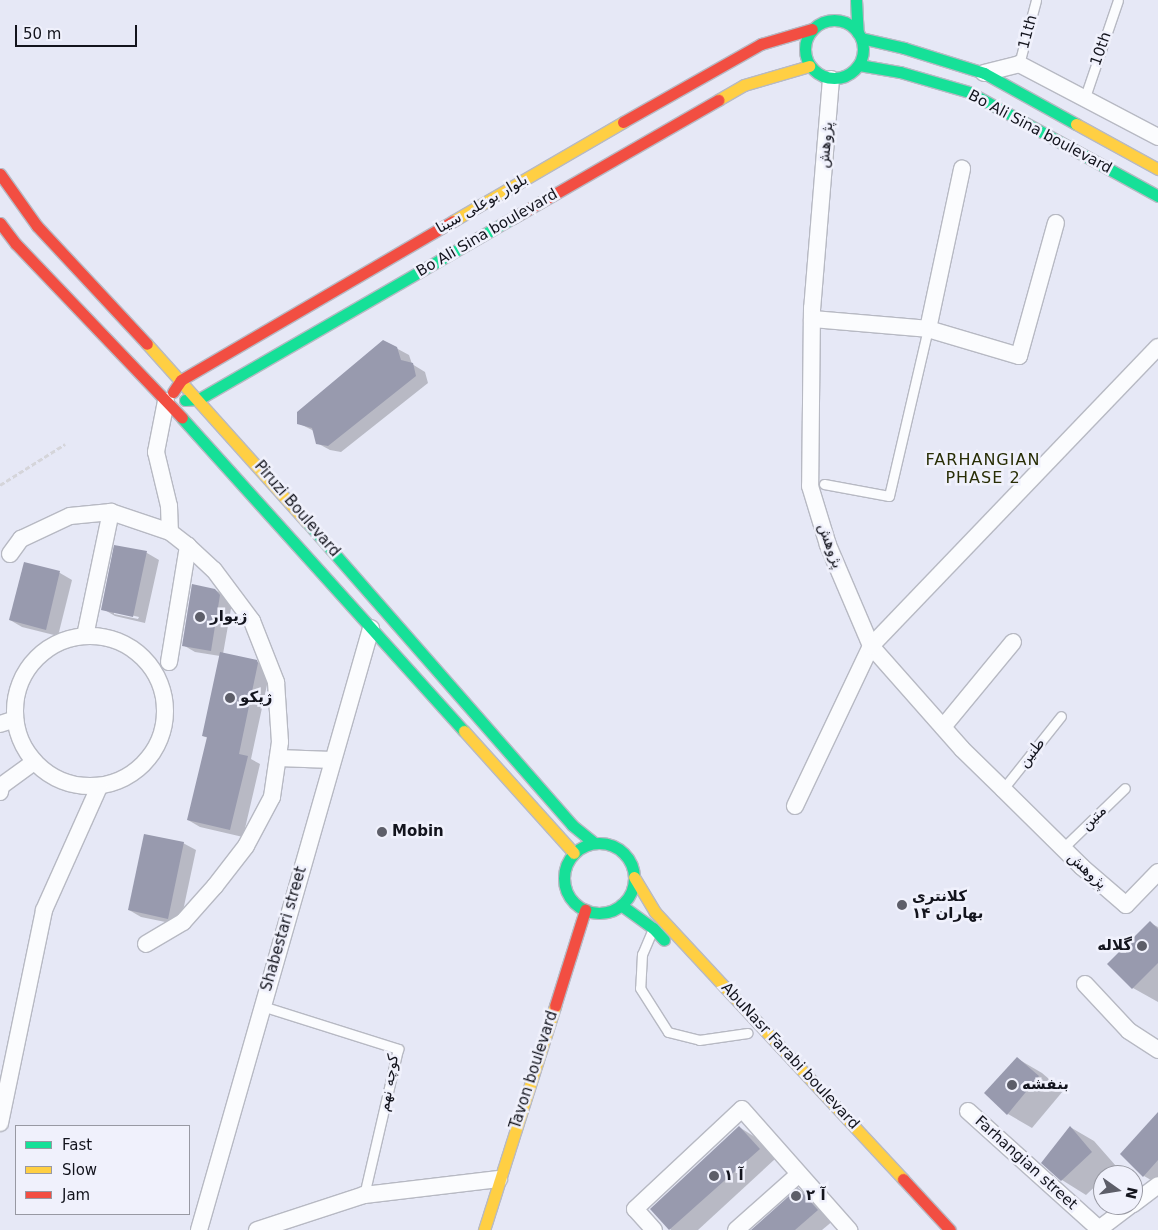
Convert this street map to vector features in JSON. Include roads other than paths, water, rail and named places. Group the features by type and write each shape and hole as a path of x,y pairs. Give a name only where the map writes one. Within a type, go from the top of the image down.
{"street":[{"path":"856,0 859,35 863,47 859,64 852,73 842,78 831,79 819,75 809,66 804,54 806,40 812,29 823,22 836,20 848,24 859,35"},
{"path":"823,22 824,7"},
{"name":"بلوار بوعلی سینا","path":"166,401 181,380 726,62 761,44 812,29"},
{"name":"Bo Ali Sina boulevard","path":"859,35 984,73 1158,169"},
{"name":"Bo Ali Sina boulevard","path":"859,64 900,72 969,92 1158,196"},
{"path":"984,73 1020,64 1158,137"},
{"name":"Bo Ali Sina boulevard","path":"166,401 199,399 744,85 809,66"},
{"name":"پژوهش","path":"831,79 812,319 810,486 828,545 871,646 943,727 1062,848 1126,905 1158,872"},
{"path":"928,329 962,169"},
{"name":"Piruzi Boulevard","path":"0,174 37,226 199,399 572,825 594,843"},
{"name":"Piruzi Boulevard","path":"0,223 16,244 166,401 574,853"},
{"path":"812,319 928,329 1019,356 1056,223"},
{"path":"0,235 16,244"},
{"path":"795,806 871,646 1158,347"},
{"path":"166,401 156,452 169,506 170,532"},
{"path":"84,636 111,512"},
{"path":"10,554 21,539 70,516 111,512 170,532 214,570 252,621 276,682 280,742 272,797 246,846 215,886 183,922 146,944"},
{"path":"169,662 188,546"},
{"name":"Shabestari street","path":"198,1230 371,628"},
{"path":"84,636 110,638 134,649 152,667 163,691 166,717 160,742 145,764 124,779 99,787 75,786 53,777 34,762 8,722 26,673 41,654 61,642 84,636"},
{"path":"943,727 1013,642"},
{"path":"278,758 332,760"},
{"path":"0,792 1,786 34,762"},
{"path":"0,1122 2,1101 44,910 99,787"},
{"path":"594,843 616,848 626,855 632,865 634,877 628,897 621,905 610,912 597,913 584,910 574,902 566,891 566,871 574,853 594,843"},
{"name":"AbuNasr Farabi boulevard","path":"634,877 655,912 950,1230"},
{"path":"621,905 653,928 672,949"},
{"name":"Tavon boulevard","path":"484,1230 584,910"},
{"path":"1085,984 1129,1031 1158,1050"},
{"path":"747,1033 758,1022"},
{"path":"654,1230 635,1208 742,1109 847,1229"},
{"name":"Farhangian street","path":"968,1111 1099,1228 1117,1215"},
{"path":"736,1230 799,1174"},
{"path":"257,1230 364,1195 499,1179"},
{"name":"Farhangian street","path":"1143,1196 1158,1185"}],"lane":[{"name":"11th","path":"1020,64 1036,0"},
{"name":"10th","path":"1085,97 1118,0"},
{"path":"824,484 889,496 928,329"},
{"name":"طنین","path":"1003,789 1061,716"},
{"name":"متین","path":"1062,848 1125,788"},
{"path":"653,928 642,954 640,988 668,1032 699,1040 747,1033"},
{"name":"کوچه نهم","path":"262,1006 398,1049 364,1195"}],"place":[{"name":"ژیوار","path":"200,617"},
{"name":"ژیکو","path":"230,698"},
{"name":"Mobin","path":"382,832"},
{"name":"کلانتری ۱۴ بهاران","path":"902,905"},
{"name":"گلاله","path":"1142,946"},
{"name":"بنفشه","path":"1012,1085"},
{"name":"آ ۱","path":"714,1176"},
{"name":"آ ۲","path":"796,1196"}],"district":[{"name":"FARHANGIAN PHASE 2","path":"983,469"}]}
